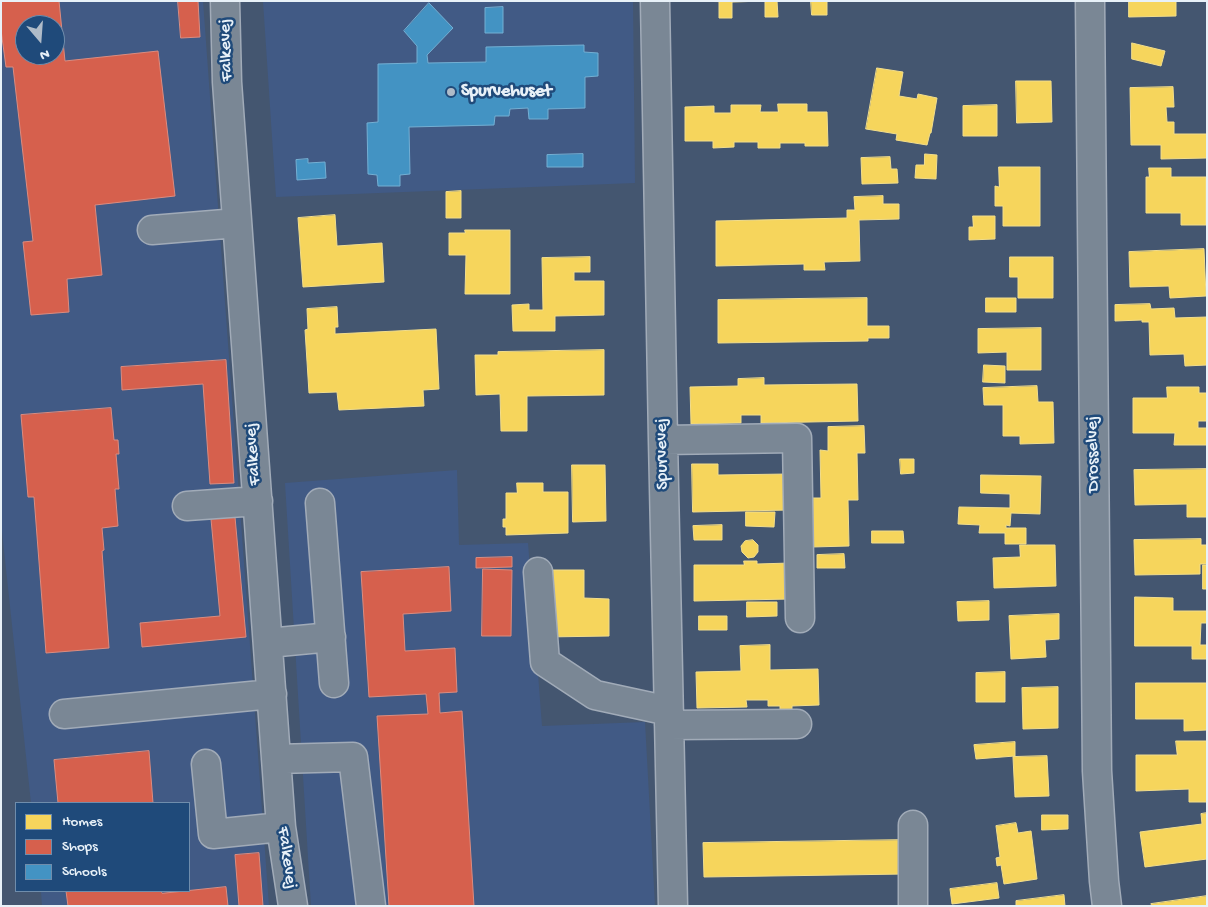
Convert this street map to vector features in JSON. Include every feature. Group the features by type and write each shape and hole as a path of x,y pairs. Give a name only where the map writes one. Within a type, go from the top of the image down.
{"street":[{"name":"Falkevej","path":"225,1 227,82 281,827 293,906"},
{"name":"Spurvevej","path":"655,1 673,906"},
{"name":"Drosselvej","path":"1090,1 1097,771 1107,906"},
{"path":"152,230 237,223"},
{"path":"663,440 797,438 800,618"},
{"path":"187,506 258,502"},
{"path":"320,503 334,684"},
{"path":"538,572 545,662 595,695 669,718 797,724"},
{"path":"268,643 331,638"},
{"path":"64,714 272,694"},
{"path":"276,759 353,757 371,906"},
{"path":"206,764 213,834 281,827"},
{"path":"913,825 913,906"}],"shaded area":[{"path":"1,1 203,1 269,906 42,906 41,892 190,892 190,802 31,802 1,522"},
{"name":"Spurvehuset","path":"263,1 633,1 635,183 276,197"},
{"path":"457,470 459,545 528,543 542,726 645,722 655,906 311,906 285,483"}],"building: Homes":[{"path":"683,1 765,1 732,2 732,18 719,18 719,2"},
{"path":"765,1 777,1 778,17 765,17"},
{"path":"811,1 827,1 827,15 812,15"},
{"path":"1129,1 1176,1 1176,16 1129,17"},
{"path":"1132,43 1165,51 1161,66 1132,59"},
{"path":"877,68 903,72 899,96 917,99 918,94 937,98 927,145 896,140 897,134 866,129"},
{"path":"1016,81 1051,81 1052,122 1017,123"},
{"path":"1173,87 1174,107 1166,107 1167,122 1174,122 1174,134 1207,134 1207,158 1161,159 1161,145 1131,145 1130,88"},
{"path":"778,104 807,104 807,112 827,112 828,146 805,146 805,143 780,143 780,148 758,148 758,142 734,142 734,147 713,148 713,141 685,141 685,107 714,106 714,113 731,113 731,105 761,105 760,112 778,112"},
{"path":"997,105 997,136 963,136 963,106"},
{"path":"925,154 937,155 936,179 915,178 916,165 924,165"},
{"path":"890,157 891,169 897,169 898,183 862,184 861,158"},
{"path":"999,167 1040,167 1040,226 1003,226 1003,206 995,206 995,186 999,187"},
{"path":"1149,168 1171,168 1171,177 1206,177 1206,225 1181,225 1181,213 1146,213 1146,177 1149,177"},
{"path":"461,191 461,218 446,218 446,192"},
{"path":"883,196 883,204 899,204 899,219 859,220 860,261 824,262 825,270 804,270 804,264 716,266 716,221 847,218 847,210 855,210 854,197"},
{"path":"335,215 337,246 382,243 384,282 303,287 298,218"},
{"path":"973,216 995,216 995,239 969,240 969,227 973,227"},
{"path":"465,230 510,230 510,294 465,294 466,255 449,255 449,233 465,233"},
{"path":"1204,249 1206,296 1170,298 1169,286 1130,287 1129,252"},
{"path":"590,257 590,272 574,272 574,281 604,281 604,315 555,316 555,331 513,331 512,305 529,304 529,310 543,310 542,258"},
{"path":"1010,257 1053,257 1053,298 1018,298 1018,277 1010,277"},
{"path":"867,298 867,326 889,326 889,338 868,338 868,341 718,343 718,300"},
{"path":"986,298 1016,298 1016,312 986,312"},
{"path":"1150,304 1151,309 1174,308 1175,318 1207,317 1207,365 1185,366 1184,354 1150,355 1149,322 1142,322 1142,320 1115,321 1115,305"},
{"path":"337,307 338,327 335,327 335,334 436,329 439,389 423,390 424,406 339,410 337,392 309,393 305,330 308,329 307,309"},
{"path":"1041,328 1041,370 1007,370 1007,352 978,353 978,329"},
{"path":"604,350 604,395 527,396 527,431 501,431 500,394 476,395 475,355 498,355 498,352"},
{"path":"984,365 1005,366 1005,383 983,382"},
{"path":"764,378 764,385 857,384 858,421 761,423 761,415 741,415 741,423 691,424 690,387 738,386 738,379"},
{"path":"1037,386 1038,402 1053,402 1054,443 1020,444 1020,436 1003,436 1003,405 984,405 983,388"},
{"path":"1167,387 1199,387 1199,393 1207,393 1207,421 1198,421 1198,428 1207,428 1207,445 1174,445 1175,433 1133,433 1133,398 1167,398"},
{"path":"864,426 865,453 857,453 858,500 848,500 849,546 812,547 811,498 821,498 820,450 828,451 828,427"},
{"path":"900,459 914,459 914,473 901,474"},
{"path":"692,464 718,464 718,475 788,474 789,510 693,512"},
{"path":"572,465 605,465 606,521 573,522"},
{"path":"1207,469 1207,517 1187,517 1187,504 1135,505 1134,470"},
{"path":"981,475 1041,476 1040,514 1011,513 1010,526 1006,525 1006,528 1026,528 1026,544 1005,544 1005,533 979,533 980,525 958,524 959,507 1010,508 1010,494 981,493"},
{"path":"517,483 543,483 543,492 568,492 568,533 506,535 503,519 506,519 506,493 517,493"},
{"path":"746,512 775,512 774,527 746,526"},
{"path":"722,525 722,540 694,540 693,526"},
{"path":"872,531 903,531 904,543 872,543"},
{"path":"1201,539 1201,545 1207,545 1207,564 1200,564 1200,574 1135,575 1134,540"},
{"path":"753,540 758,545 758,552 754,557 748,558 742,552 741,546 745,541"},
{"path":"1020,545 1055,545 1056,586 994,588 993,558 1020,557"},
{"path":"844,554 845,568 817,568 817,555"},
{"path":"744,561 757,561 757,564 790,563 790,599 694,601 694,565 744,565"},
{"path":"1203,565 1207,565 1207,589 1203,589"},
{"path":"546,570 584,570 584,598 609,599 609,636 546,637"},
{"path":"1135,597 1173,598 1173,611 1207,611 1207,623 1201,623 1200,645 1207,645 1207,659 1192,659 1192,646 1135,646"},
{"path":"989,601 989,620 958,621 957,602"},
{"path":"747,602 777,602 777,616 747,617"},
{"path":"1059,614 1059,639 1045,640 1046,657 1011,659 1009,616"},
{"path":"699,616 727,616 727,630 699,630"},
{"path":"770,645 770,670 818,669 819,705 792,706 792,711 780,711 780,706 768,706 768,700 746,700 747,707 697,708 696,672 741,671 740,646"},
{"path":"1005,672 1005,702 976,702 976,673"},
{"path":"1136,683 1207,683 1207,730 1184,731 1184,719 1136,719"},
{"path":"1058,687 1058,728 1023,729 1022,688"},
{"path":"1176,741 1207,741 1207,802 1189,802 1189,789 1136,791 1136,755 1177,755"},
{"path":"1015,742 1015,756 976,759 974,745"},
{"path":"1047,756 1049,796 1015,797 1013,757"},
{"path":"1207,813 1207,859 1145,867 1140,832 1202,824 1201,814"},
{"path":"1042,815 1068,815 1068,829 1042,830"},
{"path":"1016,823 1018,833 1031,831 1037,879 1004,884 1001,865 997,866 996,858 1000,857 996,826"},
{"path":"905,840 905,874 704,877 703,843"},
{"path":"997,883 999,898 952,904 950,889"},
{"path":"1064,895 1065,906 1016,906 1016,901"},
{"path":"1207,896 1207,906 1152,906 1151,904"}],"building: Shops":[{"path":"1,1 59,1 60,15 15,15 15,65 65,65 65,61 158,51 175,196 95,205 102,275 67,279 69,312 31,315 23,242 33,241 13,67 6,67 1,30"},
{"path":"178,1 198,1 200,37 181,38"},
{"path":"226,360 234,483 210,484 203,384 122,390 121,367"},
{"path":"111,408 114,440 118,440 119,454 116,454 119,489 115,489 118,526 102,528 109,648 46,653 34,497 28,497 21,415"},
{"path":"235,517 246,637 142,647 140,623 220,616 211,519"},
{"path":"512,557 512,567 476,568 476,558"},
{"path":"449,567 451,611 403,614 405,651 455,648 457,692 439,693 440,713 462,711 474,906 389,906 377,716 428,714 426,694 369,697 361,572"},
{"path":"483,569 512,570 511,636 482,636"},
{"path":"149,751 153,802 58,802 54,760"},
{"path":"259,853 263,906 239,906 235,855"},
{"path":"226,887 228,906 68,906 66,892 162,893 190,892 190,890"}],"building: Schools":[{"path":"429,3 453,28 427,55 428,63 486,62 486,47 584,45 584,52 598,53 598,76 585,77 585,108 548,109 548,119 529,119 528,108 510,109 509,116 495,116 494,125 409,127 410,174 400,175 400,186 378,186 377,175 368,174 367,123 378,122 378,64 417,63 417,46 404,31"},
{"path":"503,7 503,33 485,33 485,8"},
{"path":"583,154 583,167 547,167 547,155"},
{"path":"308,159 308,163 325,162 326,178 297,180 296,160"}],"place":[{"name":"Spurvehuset","path":"451,92"}]}
